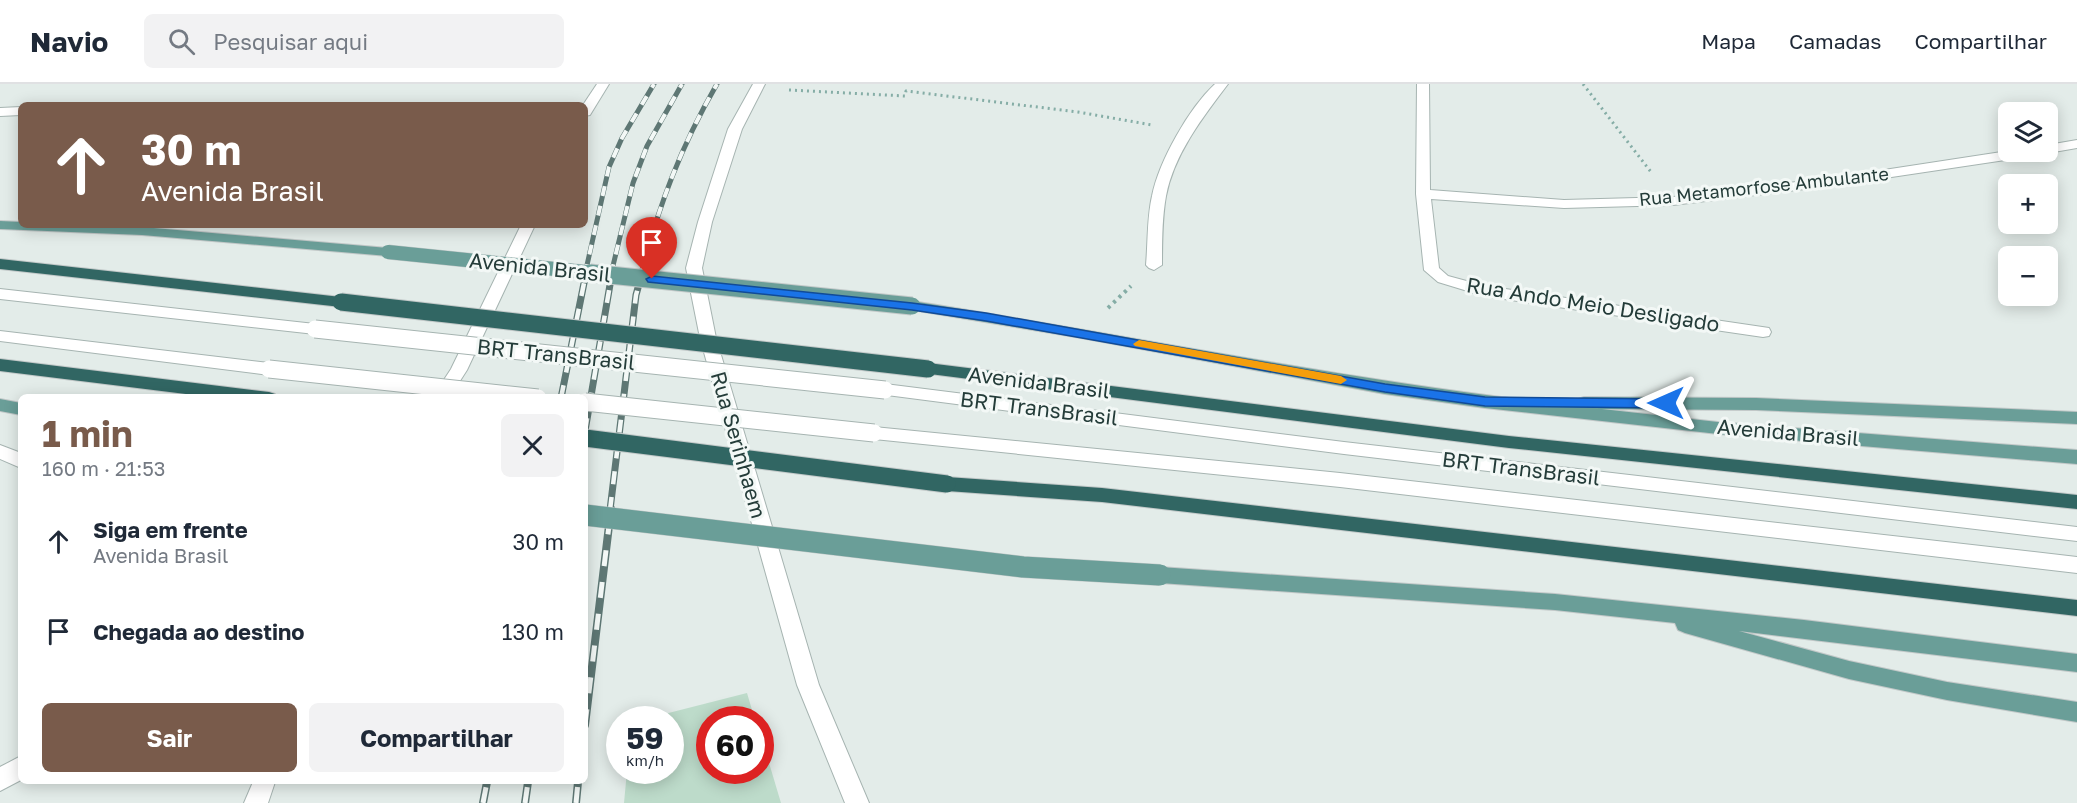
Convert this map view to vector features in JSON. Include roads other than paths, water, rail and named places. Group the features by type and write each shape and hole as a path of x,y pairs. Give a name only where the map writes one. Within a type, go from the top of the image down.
{"highway":[{"name":"Avenida Brasil","path":"0,264 928,369 1509,442 2077,502"},
{"path":"0,365 243,394"},
{"path":"588,438 947,484 1102,495 2077,608"}],"main road":[{"name":"Avenida Brasil","path":"0,225 18,226"},
{"name":"Avenida Brasil","path":"71,228 142,231 388,252 912,306 1081,333 1385,388 1485,402 1718,428 2077,457"},
{"path":"1485,402 1756,404 2077,418"},
{"path":"0,405 18,408"},
{"path":"588,515 1023,567 1357,587 1631,609 2077,663"},
{"path":"1631,609 1849,670 1947,691 2077,712"}],"street":[{"path":"588,107 603,84"},
{"path":"1154,265 1160,188 1211,92 1222,84"},
{"name":"Rua Ando Meio Desligado","path":"1423,84 1423,194 1432,270 1443,279 1484,291 1763,332"},
{"name":"Rua Serinhaem","path":"758,86 735,129 705,222 694,268 708,338 808,686 857,803"},
{"path":"0,112 18,111"},
{"path":"2058,147 2077,144"},
{"name":"Rua Metamorfose Ambulante","path":"1423,194 1564,204 1673,201 1838,181 1998,157"},
{"path":"443,394 459,370 527,228"},
{"name":"BRT TransBrasil","path":"0,294 885,390 1344,448 2077,534"},
{"name":"BRT TransBrasil","path":"0,336 268,369 501,394"},
{"name":"BRT TransBrasil","path":"588,402 1340,480 2077,566"},
{"path":"0,451 18,460"},
{"path":"0,780 18,769"},
{"path":"256,803 263,784"}],"railway":[{"path":"585,274 609,167 622,138 654,84"},
{"path":"611,274 633,183 647,146 682,84"},
{"path":"641,274 672,176 692,130 717,84"},
{"path":"562,394 586,273"},
{"path":"588,413 612,273"},
{"path":"610,510 636,295 642,273"},
{"path":"588,700 611,509"},
{"path":"483,803 487,784"},
{"path":"525,803 528,784"},
{"path":"576,803 578,784"}]}
